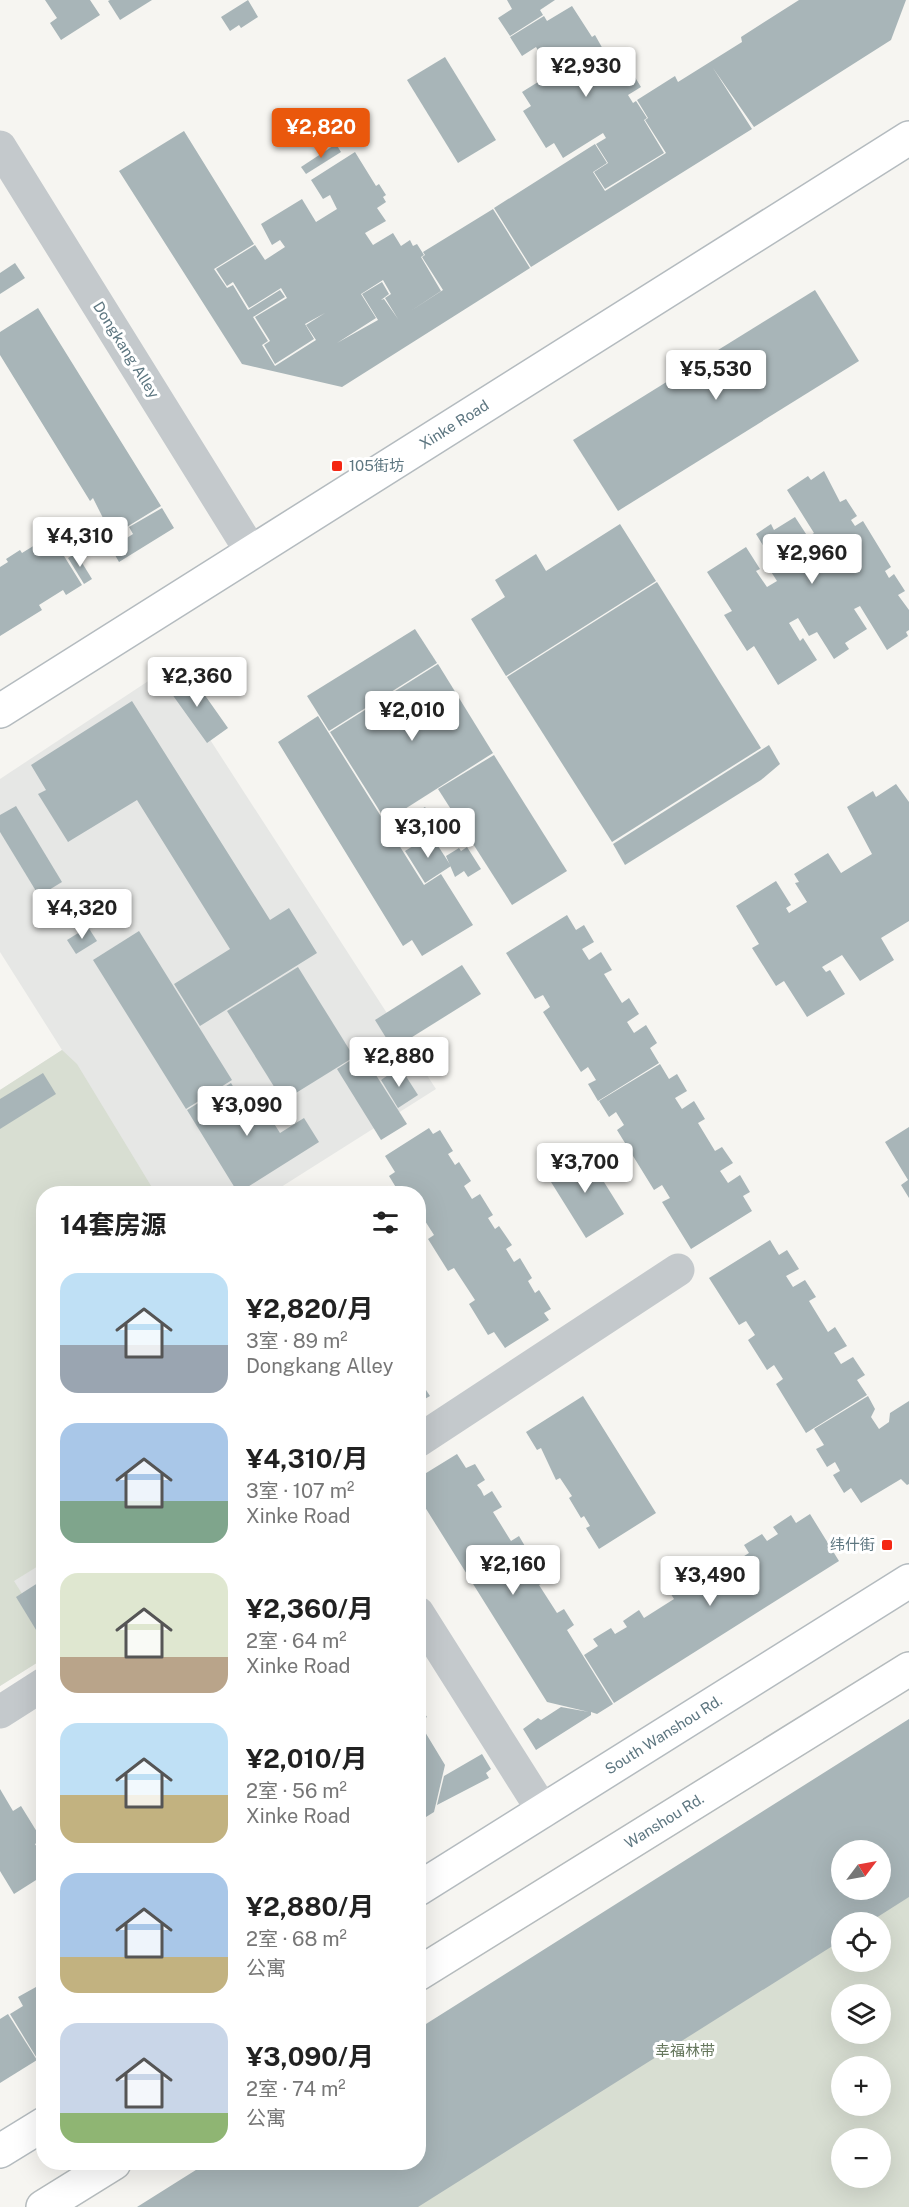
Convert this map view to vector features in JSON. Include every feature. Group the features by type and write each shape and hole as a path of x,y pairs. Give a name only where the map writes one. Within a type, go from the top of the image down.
{"main road":[{"name":"Xinke Road","path":"0,711 909,138"},
{"name":"South Wanshou Rd.","path":"426,1884 909,1581"},
{"name":"Wanshou Rd.","path":"426,1969 909,1669"},
{"path":"0,2151 36,2129"},
{"path":"71,2189 94,2170"},
{"path":"43,2207 102,2170"}],"street":[{"name":"Dongkang Alley","path":"0,147 252,553"},
{"path":"426,1436 678,1270"},
{"path":"426,1626 543,1811"},
{"path":"0,1712 36,1689"}],"shaded area":[{"path":"165,670 436,1089 283,1186 36,1186 36,1663 0,1686 0,1090 62,1050 0,952 0,779"}],"green space":[{"path":"62,1050 77,1064 151,1186 36,1186 36,1567 14,1581 36,1616 36,1663 0,1686 0,1090"},
{"name":"幸福林带","path":"909,1728 909,2207 138,2207 373,2170 426,2170 426,2156"}],"building":[{"path":"45,0 90,0 100,15 61,40 50,23 57,18"},
{"path":"152,0 120,20 108,1"},
{"path":"248,0 258,17 241,28 239,25 230,31 221,17"},
{"path":"507,0 555,0 540,10 543,15 510,36 498,18 512,9"},
{"path":"799,0 906,0 891,40 754,127 713,68 752,129 531,267 494,208 595,144 607,163 593,172 605,191 666,153 645,120 648,118 637,100 675,76 678,82 742,42 741,37"},
{"path":"572,6 592,37 595,35 604,51 601,53 607,61 620,53 641,87 628,95 633,103 636,101 647,118 644,120 664,153 605,189 594,172 608,163 596,144 606,138 603,133 563,158 554,143 546,148 523,111 531,106 522,92 562,67 558,61 549,67 536,47 522,56 510,37 544,16 547,21"},
{"path":"445,57 496,140 458,163 407,80"},
{"path":"184,131 254,244 214,269 227,288 233,285 248,310 280,290 285,297 253,317 268,341 262,345 275,366 316,340 306,325 325,313 305,324 314,339 275,364 264,345 270,341 255,317 287,298 281,288 249,308 233,282 227,286 216,269 255,245 265,260 285,247 280,240 272,245 261,224 302,199 316,222 337,209 330,195 323,199 311,180 355,152 376,186 379,184 386,195 383,197 386,202 377,208 386,221 365,233 373,245 393,233 401,246 410,240 413,246 417,244 424,255 421,257 441,291 409,312 443,290 422,257 425,255 423,252 493,209 530,268 342,387 242,364 119,171","holes":["383,280 391,294 385,298 398,319 384,299 381,300 389,294 382,282 362,294 378,320 337,343 376,318 361,294"]},
{"path":"336,144 341,152 306,174 301,167"},
{"path":"15,263 25,278 0,294 0,273"},
{"path":"815,290 859,361 618,511 573,440"},
{"path":"38,308 161,506 112,536 93,498 90,501 0,355 0,332"},
{"path":"824,471 840,502 846,499 857,516 851,520 855,526 863,521 891,567 885,571 889,578 894,574 905,591 898,595 909,610 909,630 906,632 908,636 887,650 860,606 854,609 867,629 845,643 849,649 834,659 817,632 809,636 798,618 789,623 800,641 803,638 817,660 778,685 754,646 747,651 724,615 732,611 707,572 746,547 760,569 756,571 767,587 777,581 766,564 772,560 756,534 771,524 774,530 795,517 808,537 814,533 787,490 808,476 811,480"},
{"path":"162,508 174,528 119,562 111,548 133,534 129,527"},
{"path":"620,524 656,581 506,676 471,619 505,597 495,580 536,554 546,571"},
{"path":"51,535 82,585 66,595 63,590 39,605 42,610 0,636 0,567 8,562 6,559 20,550 22,553"},
{"path":"76,553 92,579 84,584 68,558"},
{"path":"657,582 761,748 612,842 507,677"},
{"path":"415,629 437,663 329,731 307,696"},
{"path":"438,664 493,753 386,821 330,732"},
{"path":"180,672 198,698 204,694 228,728 207,743 164,683"},
{"path":"132,701 270,920 289,908 317,953 200,1026 174,984 230,949 137,800 68,842 38,794 46,790 31,765"},
{"path":"318,716 424,885 441,874 473,925 422,956 412,940 403,946 278,742"},
{"path":"769,745 780,764 761,780 625,865 613,844"},
{"path":"494,755 567,871 512,905 438,789"},
{"path":"896,784 909,802 909,921 881,938 894,960 860,981 842,955 822,967 826,972 830,970 845,994 807,1017 784,981 776,986 752,948 759,944 736,906 776,881 791,905 786,908 789,913 807,902 795,883 799,882 794,874 828,853 841,873 872,854 847,807 873,791 876,797"},
{"path":"16,806 62,882 39,896 0,832 0,815"},
{"path":"425,807 437,825 408,844 396,825"},
{"path":"431,835 451,866 425,883 405,851"},
{"path":"467,847 481,869 468,877 464,871 455,877 446,856 459,848 461,851"},
{"path":"567,915 576,930 584,925 594,942 582,949 589,960 601,952 612,970 604,974 622,1003 629,998 639,1014 627,1022 634,1033 646,1025 657,1043 650,1048 659,1063 598,1101 588,1084 596,1080 588,1067 581,1072 543,1012 550,1007 543,995 535,999 506,953"},
{"path":"88,927 97,941 76,954 67,940"},
{"path":"139,931 232,1080 186,1109 93,960"},
{"path":"462,965 481,994 393,1049 375,1020"},
{"path":"298,967 354,1057 283,1101 227,1011"},
{"path":"362,1053 407,1124 381,1140 337,1069"},
{"path":"660,1064 669,1079 677,1074 687,1091 675,1098 682,1109 694,1101 705,1119 698,1123 715,1151 722,1147 733,1163 720,1171 728,1183 740,1175 750,1192 743,1196 752,1211 691,1249 662,1202 670,1198 662,1185 654,1190 617,1130 624,1125 616,1112 609,1117 599,1101"},
{"path":"400,1067 418,1095 398,1108 381,1080"},
{"path":"43,1073 56,1094 0,1129 0,1099"},
{"path":"231,1083 248,1111 261,1103 280,1133 304,1118 319,1142 249,1186 234,1186 187,1110"},
{"path":"909,1127 909,1198 901,1185 908,1180 885,1142"},
{"path":"429,1128 433,1134 440,1130 453,1151 448,1154 455,1165 459,1162 471,1181 464,1186 472,1199 480,1194 493,1215 488,1218 495,1229 499,1226 512,1245 506,1249 514,1262 520,1258 532,1278 528,1281 535,1293 539,1290 551,1309 544,1313 549,1320 505,1348 494,1332 488,1335 469,1304 475,1300 454,1268 448,1271 428,1239 434,1235 426,1222 426,1186 395,1186 389,1176 395,1172 385,1156"},
{"path":"584,1150 624,1214 586,1238 546,1174"},
{"path":"770,1240 779,1255 787,1250 799,1269 786,1276 793,1287 805,1280 816,1297 809,1301 828,1332 835,1327 847,1346 834,1353 841,1364 853,1357 865,1375 857,1380 867,1395 806,1433 776,1384 783,1379 774,1365 767,1370 748,1340 755,1335 746,1321 739,1325 709,1278"},
{"path":"583,1396 656,1513 599,1549 586,1528 590,1526 584,1516 581,1518 569,1498 572,1496 560,1478 556,1480 541,1448 537,1450 526,1432"},
{"path":"868,1396 875,1409 871,1417 879,1429 889,1422 890,1413 909,1401 909,1484 907,1485 901,1479 861,1503 851,1488 844,1493 833,1475 840,1471 835,1462 827,1467 816,1449 824,1445 814,1429"},
{"path":"457,1454 466,1468 475,1464 485,1480 477,1485 484,1496 492,1491 502,1507 493,1512 511,1541 519,1536 529,1553 523,1557 530,1568 537,1564 548,1580 539,1585 557,1613 564,1609 574,1625 567,1630 613,1704 597,1714 591,1712 591,1715 536,1750 523,1729 538,1718 541,1720 561,1707 589,1712 547,1702 426,1509 426,1473"},
{"path":"810,1514 839,1561 614,1703 584,1655 598,1646 593,1639 611,1628 615,1634 627,1627 623,1621 639,1610 644,1618 674,1599 669,1591 687,1581 691,1588 702,1582 697,1574 715,1563 720,1571 749,1553 744,1545 762,1534 767,1541 778,1534 773,1527 791,1515 796,1523"},
{"path":"36,1584 36,1630 16,1597"},
{"path":"909,1719 909,1897 885,1912 831,1912 831,1947 418,2207 137,2207 196,2170 426,2170 426,2024"},
{"path":"426,1734 445,1765 434,1812 426,1817"},
{"path":"482,1754 491,1769 486,1773 489,1778 437,1805 444,1776"},
{"path":"0,1789 13,1811 21,1806 36,1830 36,1880 14,1894 0,1871"},
{"path":"36,1987 36,2057 10,2014 23,2006 18,1997"},
{"path":"8,2014 36,2061 0,2083 0,2019"}],"place":[{"name":"105街坊","path":"337,466"},
{"name":"纬什街","path":"887,1545"}]}
